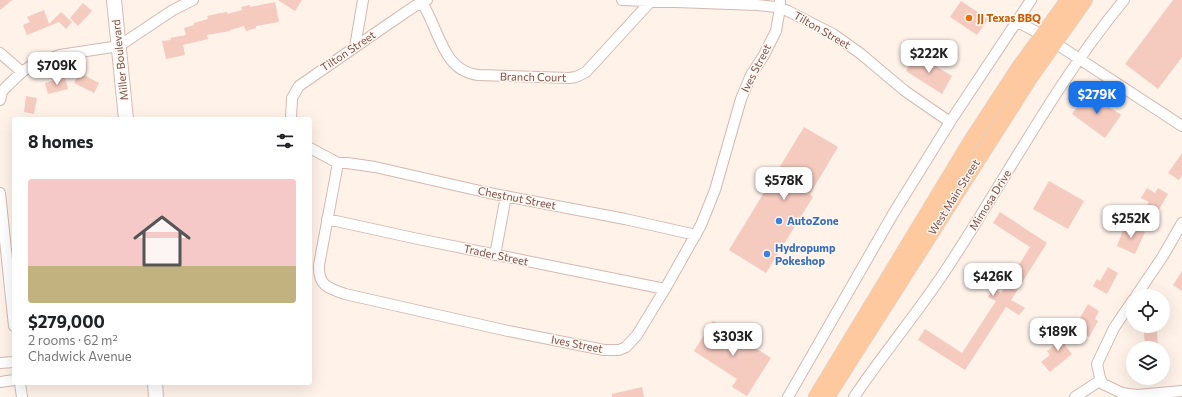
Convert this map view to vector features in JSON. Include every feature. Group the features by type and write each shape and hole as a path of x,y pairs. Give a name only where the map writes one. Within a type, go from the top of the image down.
{"main road":[{"name":"West Main Street","path":"827,397 1030,78 1068,0"},
{"name":"West Main Street","path":"816,397 971,141 1020,66 1085,0"}],"street":[{"name":"Miller Boulevard","path":"114,0 126,117"},
{"path":"0,100 2,92 22,72 32,65 50,58 118,46 174,10 194,0"},
{"path":"355,47 363,0"},
{"name":"Tilton Street","path":"622,0 757,5 780,4 842,40 905,91 950,122"},
{"path":"788,397 893,214 950,122 1031,0"},
{"name":"Mimosa Drive","path":"854,397 946,269 1079,59 1106,21 1124,0"},
{"name":"Tilton Street","path":"291,117 292,98 299,86 387,25 425,1"},
{"name":"Branch Court","path":"425,1 426,9 453,64 465,72 478,76 562,78 576,77 586,72 651,1"},
{"name":"Ives Street","path":"338,163 319,271 321,281 328,288 345,294 417,309 501,330 604,350 619,350 626,347 637,335 696,235 715,190 741,99 751,75 764,55 776,31 780,4"},
{"path":"1016,22 1048,39 1182,126"},
{"path":"0,53 22,72"},
{"path":"312,149 338,163"},
{"name":"Chestnut Street","path":"338,163 375,167 506,196 662,226 696,235"},
{"path":"0,193 12,307"},
{"path":"495,255 506,196"},
{"name":"Trader Street","path":"327,219 665,289"},
{"path":"1141,289 1163,256 1182,223"},
{"path":"1126,310 1114,328 1097,364 1103,384 1115,391 1129,395 1182,391"},
{"path":"0,363 12,362"},
{"path":"0,382 12,380"},
{"path":"1075,397 1101,380"},
{"path":"20,385 22,397"},
{"path":"155,385 156,397"}],"building":[{"path":"0,0 12,0 0,10"},
{"path":"278,0 302,0 295,11"},
{"path":"1173,0 1182,0 1182,57 1158,89 1125,64"},
{"name":"JJ Texas BBQ","path":"961,1 988,19 977,35 950,17"},
{"path":"275,2 279,22 256,26 256,28 246,31 244,26 230,31 207,35 208,39 183,45 185,55 166,59 162,41 171,40 170,38 186,35 184,28 208,19 207,16 227,12 227,14 242,10 241,7 250,5 250,7"},
{"path":"83,3 92,11 78,26 70,18"},
{"path":"44,10 49,24 61,12 72,22 66,29 59,22 27,35 23,25 30,22 27,17"},
{"path":"916,54 952,76 942,94 906,71"},
{"path":"80,73 99,83 94,93 74,83"},
{"path":"65,77 68,89 48,94 45,83"},
{"path":"1088,92 1121,115 1105,138 1072,114"},
{"path":"26,96 37,98 34,114 24,112"},
{"path":"804,127 838,147 810,194 813,197 766,273 729,250"},
{"path":"1182,153 1182,175 1179,180 1168,173"},
{"path":"1049,181 1084,201 1068,229 1033,209"},
{"path":"1147,188 1155,193 1158,188 1168,194 1154,218 1143,212 1149,202 1141,198"},
{"path":"1000,212 1047,243 1011,300 1025,308 1019,315 1006,307 965,370 918,340 925,329 962,353 996,301 988,297 994,288 1001,293 1030,247 993,223"},
{"path":"1126,223 1145,232 1135,254 1117,246"},
{"path":"1108,267 1118,273 1107,294 1093,286 1097,279 1100,281"},
{"path":"1182,271 1182,291 1173,285"},
{"path":"1088,304 1099,311 1095,319 1098,321 1089,337 1069,324 1073,318 1078,321"},
{"path":"713,321 771,358 747,396 732,387 737,379 694,351"},
{"path":"1064,330 1071,340 1065,345 1072,354 1050,372 1041,362 1050,355 1047,351 1059,342 1055,337"},
{"path":"1144,333 1157,333 1158,341 1145,341"},
{"path":"642,387 644,397 612,397 612,394"}],"place":[{"name":"JJ Texas BBQ","path":"969,18"},
{"name":"AutoZone","path":"779,221"},
{"name":"Hydropump Pokeshop","path":"767,254"}]}
